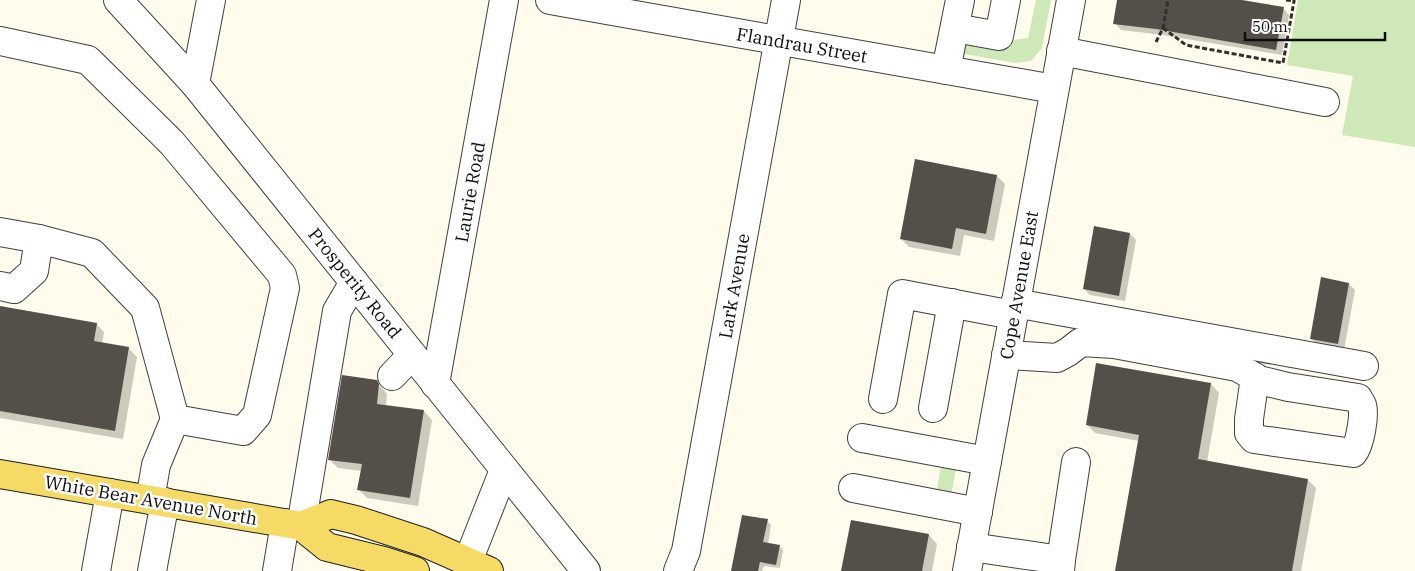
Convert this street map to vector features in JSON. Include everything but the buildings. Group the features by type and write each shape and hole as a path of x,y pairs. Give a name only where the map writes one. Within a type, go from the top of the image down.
{"main road":[{"name":"White Bear Avenue North","path":"0,474 293,524 327,547 383,566 414,571"},
{"path":"293,524 331,514 390,530 479,566"}],"street":[{"name":"Prosperity Road","path":"118,0 196,84 586,571"},
{"path":"196,84 211,0"},
{"name":"Laurie Road","path":"435,384 504,0"},
{"name":"Flandrau Street","path":"550,0 1054,89"},
{"name":"Lark Avenue","path":"678,571 688,542 786,0"},
{"path":"946,70 960,0"},
{"path":"955,28 1000,36 1006,0"},
{"name":"Cope Avenue East","path":"969,559 1070,0"},
{"path":"0,41 88,60 172,143 282,275 285,288 257,415 243,431 175,419"},
{"path":"1061,51 1325,102"},
{"path":"0,232 39,239 92,253 145,308 175,419 156,465 158,501 152,571"},
{"path":"0,286 14,289 34,271 39,239"},
{"path":"277,571 293,524 337,311 354,282"},
{"path":"883,399 902,294 952,303 1014,309 1364,366"},
{"path":"933,408 952,303"},
{"path":"1006,355 1057,358 1080,342 1094,342 1237,367 1255,377"},
{"path":"392,376 412,355"},
{"path":"862,438 987,461"},
{"path":"969,559 1061,566 1076,462"},
{"path":"479,566 504,470"},
{"path":"853,488 978,512"},
{"path":"96,571 110,493"}],"path":[{"path":"1156,42 1162,28 1168,0"},
{"path":"1162,28 1186,45 1283,62 1294,1 1286,0"}],"green space":[{"path":"1036,0 1051,0 1042,48 1031,61 1015,63 959,53 961,39 992,43 1028,38"},
{"path":"1298,0 1415,0 1415,147 1342,135 1353,76 1287,65"},
{"path":"957,463 951,496 938,493 941,465"}]}
